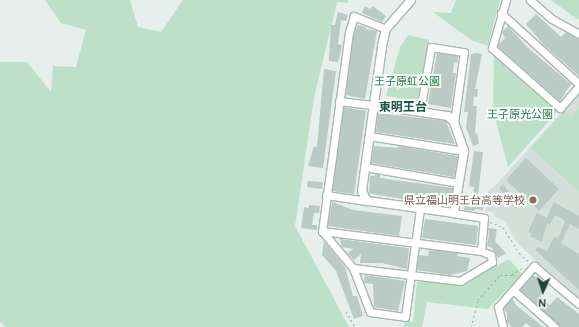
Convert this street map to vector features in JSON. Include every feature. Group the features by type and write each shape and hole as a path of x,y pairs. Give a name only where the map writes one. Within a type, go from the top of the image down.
{"street":[{"path":"366,201 362,191 386,29 411,0"},
{"path":"501,13 579,85 560,108 492,48 501,13 506,0"},
{"path":"530,0 552,19 576,29 579,34"},
{"path":"386,29 354,16 349,32 322,231 354,268 370,312 405,317 420,209"},
{"path":"420,112 431,47 464,52 454,122"},
{"path":"339,101 448,116 454,122 464,151 454,213"},
{"path":"369,136 464,151"},
{"path":"365,167 459,183"},
{"path":"326,195 484,218 481,251"},
{"path":"322,231 481,251 491,255 492,262 460,280 354,268"},
{"path":"501,326 498,307 534,266 579,304"},
{"path":"514,290 555,327"}],"path":[{"path":"484,218 493,225 503,227 519,253 534,266"},
{"path":"471,327 478,300 500,275 512,275 523,267 534,266"},
{"path":"346,311 355,327"}],"shaded area":[{"name":"県立福山明王台高等学校","path":"579,93 579,300 517,243 505,222 494,216 495,212 485,211 488,190 494,187"}],"green space":[{"path":"45,0 130,0 138,27 161,32 183,0 348,0 348,3 337,2 314,98 295,226 349,327 6,327 0,322 0,62 27,62 51,92 53,66 76,67 86,30 61,23"},
{"path":"456,0 500,0 488,46 471,40 433,12 451,13"},
{"path":"551,0 579,0 579,19 577,19"},
{"name":"王子原虹公園","path":"408,35 429,40 420,101 386,96 400,47"},
{"name":"王子原光公園","path":"494,56 557,112 508,167 493,110"},
{"path":"579,108 579,192 531,148 564,111 572,117"},
{"path":"509,259 522,274 488,309 427,302 422,327 404,327 405,320 413,322 417,282 465,282"}],"building":[{"path":"365,6 370,9 373,6 386,16 382,22 362,13"},
{"path":"338,12 348,15 346,21 341,20 338,44 342,45 338,62 329,61 329,58 331,25 335,25"},
{"path":"536,14 561,37 566,32 579,40 579,76 543,44 526,24"},
{"path":"358,25 366,27 366,29 377,31 365,99 346,95 353,37"},
{"path":"508,26 527,47 571,84 560,101 499,48 498,45 505,38 502,32"},
{"path":"437,53 458,56 457,63 454,62 453,73 456,73 451,108 428,104"},
{"path":"471,54 482,54 475,89 478,89 477,97 474,96 473,106 477,106 475,134 477,133 479,144 473,146 466,127 468,112 464,112"},
{"path":"324,69 336,71 323,168 308,166 314,146 317,147"},
{"path":"344,107 366,111 354,194 332,191"},
{"path":"378,113 446,121 455,144 376,132"},
{"path":"374,146 398,148 398,146 458,156 454,177 371,163"},
{"path":"474,151 483,152 478,196 484,197 483,210 475,209 474,211 464,210 465,202 472,201 473,196 474,187 469,186"},
{"path":"526,158 559,189 539,211 506,180"},
{"path":"375,174 380,175 380,178 453,188 449,205 445,206 369,193 370,176 375,176"},
{"path":"308,181 323,182 322,189 307,187"},
{"path":"503,184 519,206 515,209 499,188"},
{"path":"332,202 353,210 402,216 399,236 328,226"},
{"path":"554,202 579,216 579,229 570,224 561,243 579,254 579,290 535,250 538,247 547,251 554,237 558,238 565,222 563,219 555,215 550,224 547,223 542,242 530,236 532,233 528,232 537,213 547,218"},
{"path":"309,205 320,206 319,213 314,213 312,225 317,225 317,230 301,228 304,207 309,208"},
{"path":"425,219 478,226 476,245 422,238"},
{"path":"488,228 497,229 495,241 506,253 498,258 492,248 487,246 489,235"},
{"path":"340,239 407,248 409,249 407,269 382,263 360,263 361,254 354,260 348,253 353,249 342,247"},
{"path":"324,241 345,267 353,296 357,296 363,316 354,319 336,271 322,255"},
{"path":"429,250 458,253 457,256 470,258 467,271 450,275 417,270 419,255 428,256"},
{"path":"365,275 405,281 398,311 374,307 373,284 364,283"},
{"path":"533,275 548,287 540,296 550,305 557,297 579,314 579,327 560,327 520,290"},
{"path":"512,298 516,305 543,327 531,327 526,323 522,327 512,327 507,322 507,313 503,308"}],"place":[{"name":"県立福山明王台高等学校","path":"533,200"}],"district":[{"name":"東明王台","path":"403,107"}]}
